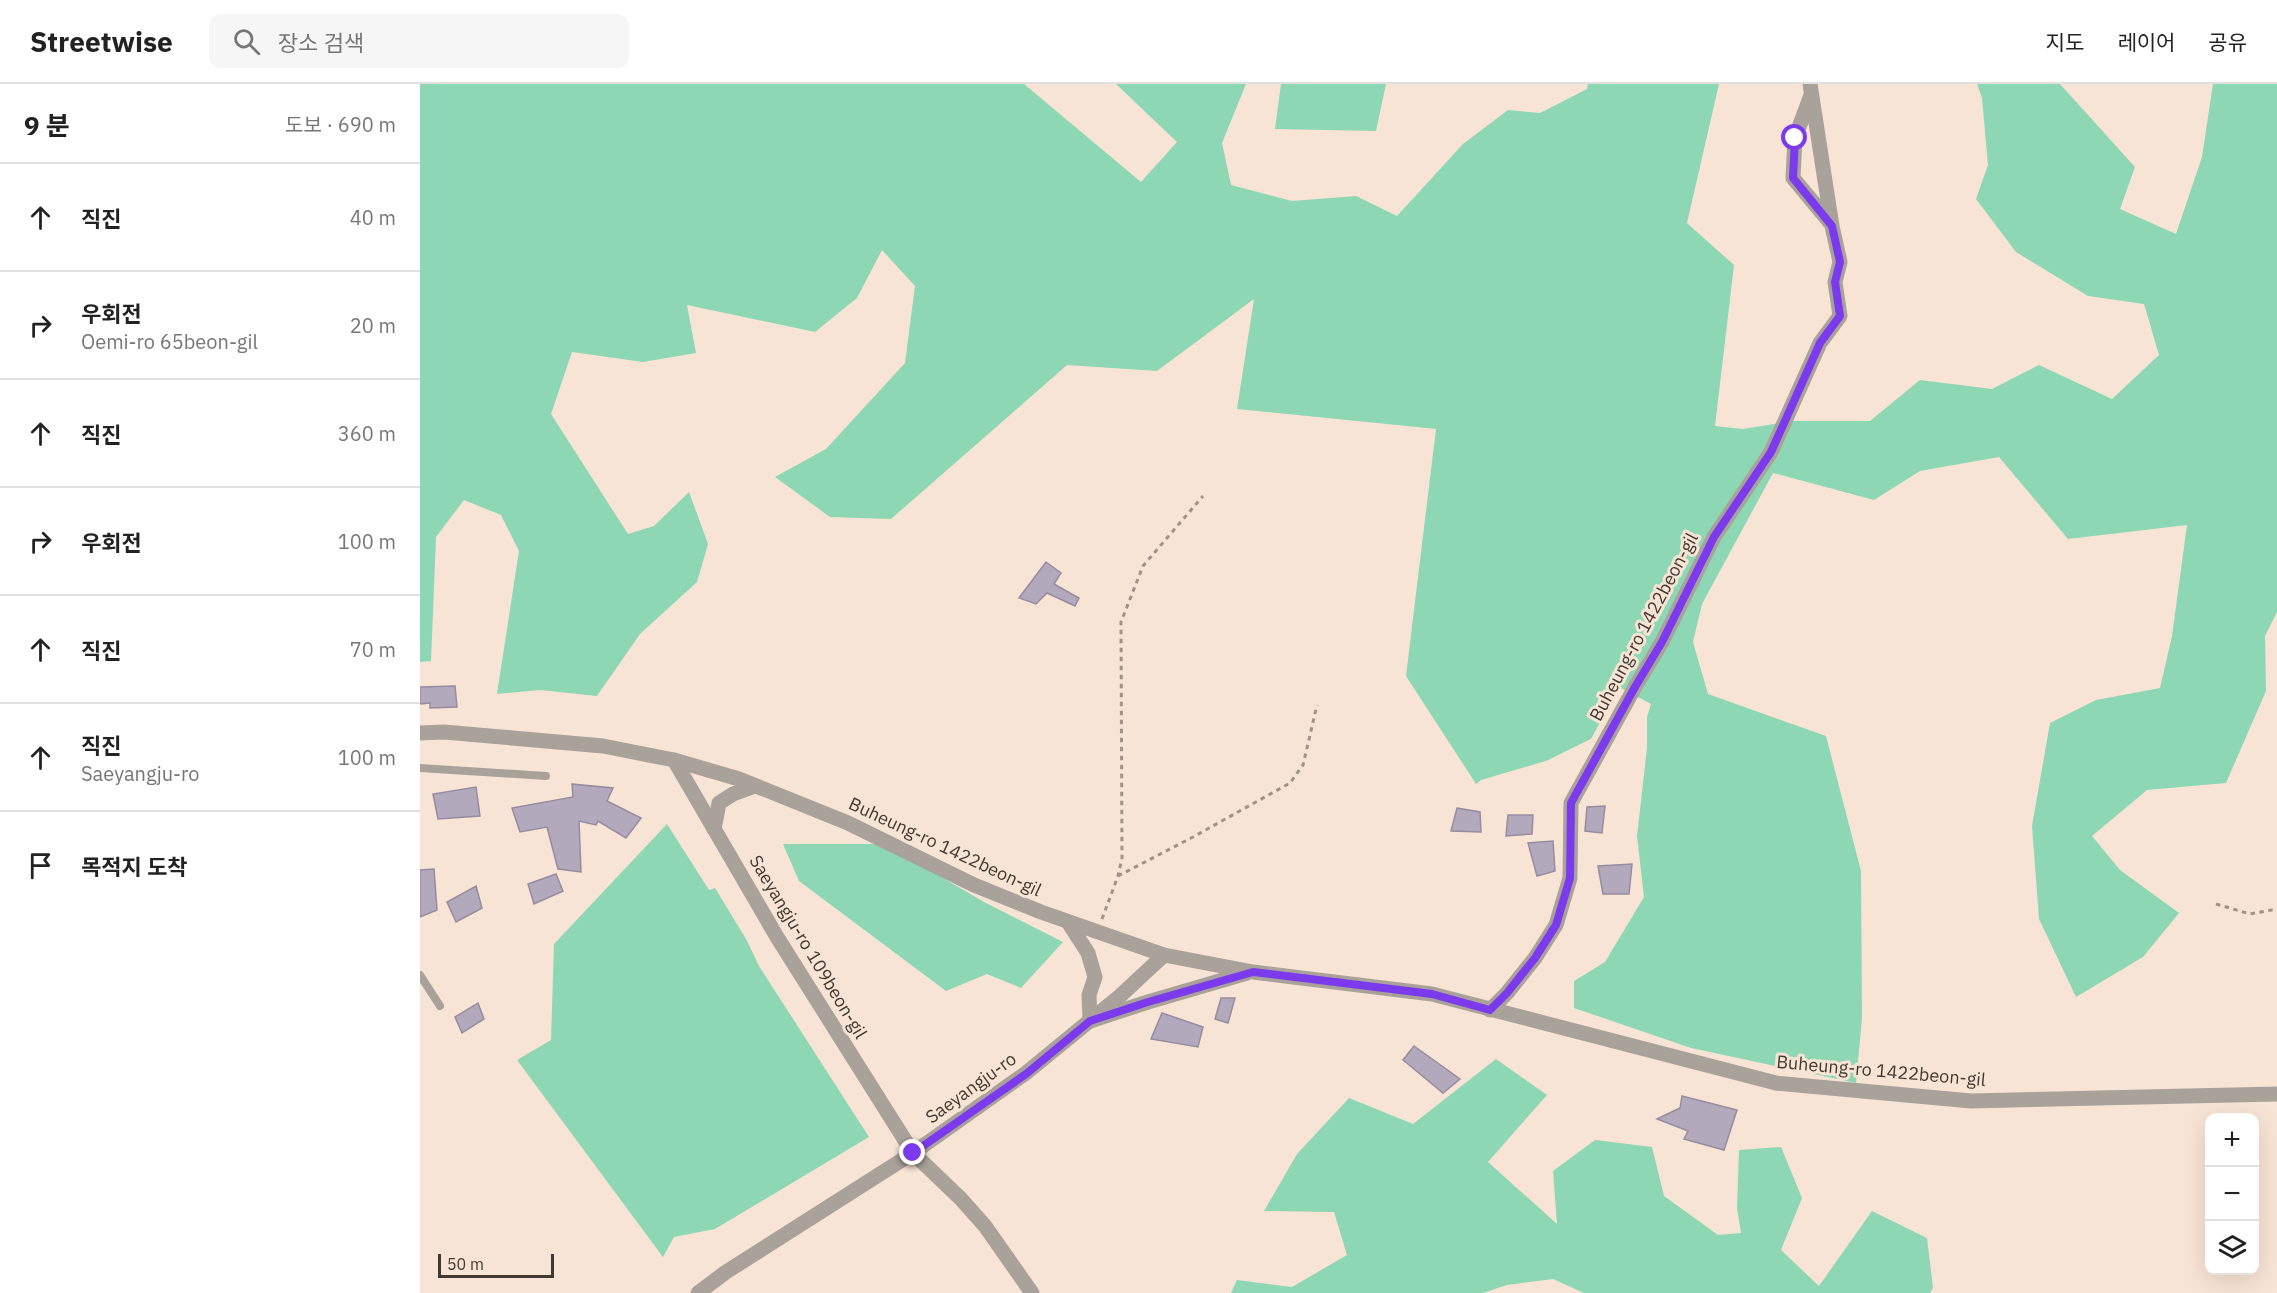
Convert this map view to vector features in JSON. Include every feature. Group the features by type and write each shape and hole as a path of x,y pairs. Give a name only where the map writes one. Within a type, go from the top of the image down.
{"street":[{"name":"Buheung-ro 1422beon-gil","path":"1490,1010 1528,967 1556,925 1570,878 1571,803 1662,642 1714,537 1771,452 1820,343 1840,316 1835,282 1840,262 1810,89"},
{"path":"1810,89 1795,138 1793,178 1832,226"},
{"name":"Buheung-ro 1422beon-gil","path":"420,733 444,732 603,746 674,760 755,786 848,823 974,885 1164,956 1253,972 1432,994 1776,1083 1971,1101 2277,1094"},
{"name":"Saeyangju-ro 109beon-gil","path":"674,760 777,937 913,1153 961,1199 985,1226 1032,1293"},
{"path":"714,829 719,803 733,794 755,786"},
{"path":"1068,922 1088,953 1095,977 1089,995 1090,1021 1253,972"},
{"name":"Saeyangju-ro","path":"698,1293 726,1272 913,1153 1026,1074 1164,956"}],"lane":[{"path":"420,768 546,776"},
{"path":"420,975 440,1006"}],"path":[{"path":"1097,932 1118,876 1122,858 1121,622 1143,567 1203,496"},
{"path":"1118,876 1290,783 1303,765 1317,705"},
{"path":"2216,904 2250,914 2277,909"}],"green space":[{"path":"420,84 1024,84 1141,182 1177,142 1116,84 1246,84 1222,143 1231,185 1292,201 1356,196 1397,216 1463,144 1508,110 1540,113 1587,89 1588,84 1719,84 1687,223 1734,265 1715,426 1743,429 1792,421 1870,421 1920,380 1992,389 2039,365 2112,399 2159,355 2144,304 2088,296 2016,252 1976,199 1988,165 1982,98 1977,84 2060,84 2135,167 2120,209 2176,234 2202,157 2213,84 2277,84 2277,612 2265,636 2266,691 2226,783 2147,790 2092,836 2120,870 2179,913 2143,957 2076,997 2039,919 2032,826 2050,723 2096,700 2160,688 2172,636 2187,525 2068,539 1999,457 1920,471 1874,500 1773,473 1702,604 1693,642 1708,694 1826,736 1861,871 1862,1018 1856,1083 1691,1048 1574,1008 1574,981 1605,962 1644,897 1637,836 1647,748 1647,717 1651,704 1619,687 1591,739 1546,761 1481,780 1476,784 1406,676 1436,429 1237,409 1254,299 1157,371 1067,365 891,519 830,517 775,477 826,449 905,363 915,286 882,250 857,298 815,332 687,305 696,353 643,362 572,352 551,414 628,534 654,526 689,492 708,544 697,582 640,634 597,696 540,690 497,694 519,551 501,515 464,500 436,537 431,661 420,662"},
{"path":"1281,84 1386,84 1376,131 1275,129"},
{"path":"667,824 709,890 715,888 746,939 759,966 869,1137 715,1229 674,1237 663,1257 517,1060 551,1040 554,944"},
{"path":"783,844 885,844 984,902 1063,942 1021,988 987,974 946,991 799,881"},
{"path":"1496,1059 1547,1095 1488,1162 1557,1224 1553,1171 1595,1140 1652,1147 1664,1196 1718,1235 1741,1233 1737,1208 1739,1150 1781,1147 1802,1198 1781,1250 1819,1286 1872,1211 1927,1238 1933,1288 1930,1293 1584,1293 1553,1279 1507,1285 1483,1293 1231,1293 1237,1280 1292,1287 1347,1255 1334,1212 1264,1211 1297,1154 1349,1098 1413,1124"}],"building":[{"path":"1046,562 1061,573 1054,584 1079,598 1075,606 1047,593 1036,604 1019,598"},
{"path":"455,686 457,707 430,708 430,703 420,704 420,687"},
{"path":"572,784 613,788 607,801 641,818 626,838 598,821 596,825 579,821 581,872 558,869 547,827 520,832 512,808 573,797"},
{"path":"476,787 480,816 438,819 433,794"},
{"path":"1605,806 1602,833 1585,831 1587,807"},
{"path":"1457,808 1480,812 1481,832 1451,831"},
{"path":"1508,815 1533,815 1532,834 1506,836"},
{"path":"1553,841 1555,871 1537,876 1528,843"},
{"path":"1632,864 1629,894 1603,894 1598,866"},
{"path":"434,869 437,910 420,917 420,870"},
{"path":"556,874 563,891 534,904 528,884"},
{"path":"476,886 482,908 456,922 447,902"},
{"path":"1221,998 1235,998 1228,1023 1215,1019"},
{"path":"478,1003 484,1019 462,1033 455,1017"},
{"path":"1162,1013 1203,1027 1198,1047 1151,1039"},
{"path":"1414,1046 1460,1079 1443,1093 1403,1060"},
{"path":"1682,1096 1737,1110 1724,1150 1684,1139 1688,1131 1657,1119 1680,1108"}],"route":[{"path":"913,1153 1026,1074 1090,1021 1253,972 1432,994 1490,1010 1507,993 1535,958 1556,925 1570,878 1571,803 1662,642 1714,537 1771,452 1820,343 1840,316 1835,282 1840,262 1832,226 1793,178 1795,138"}]}
